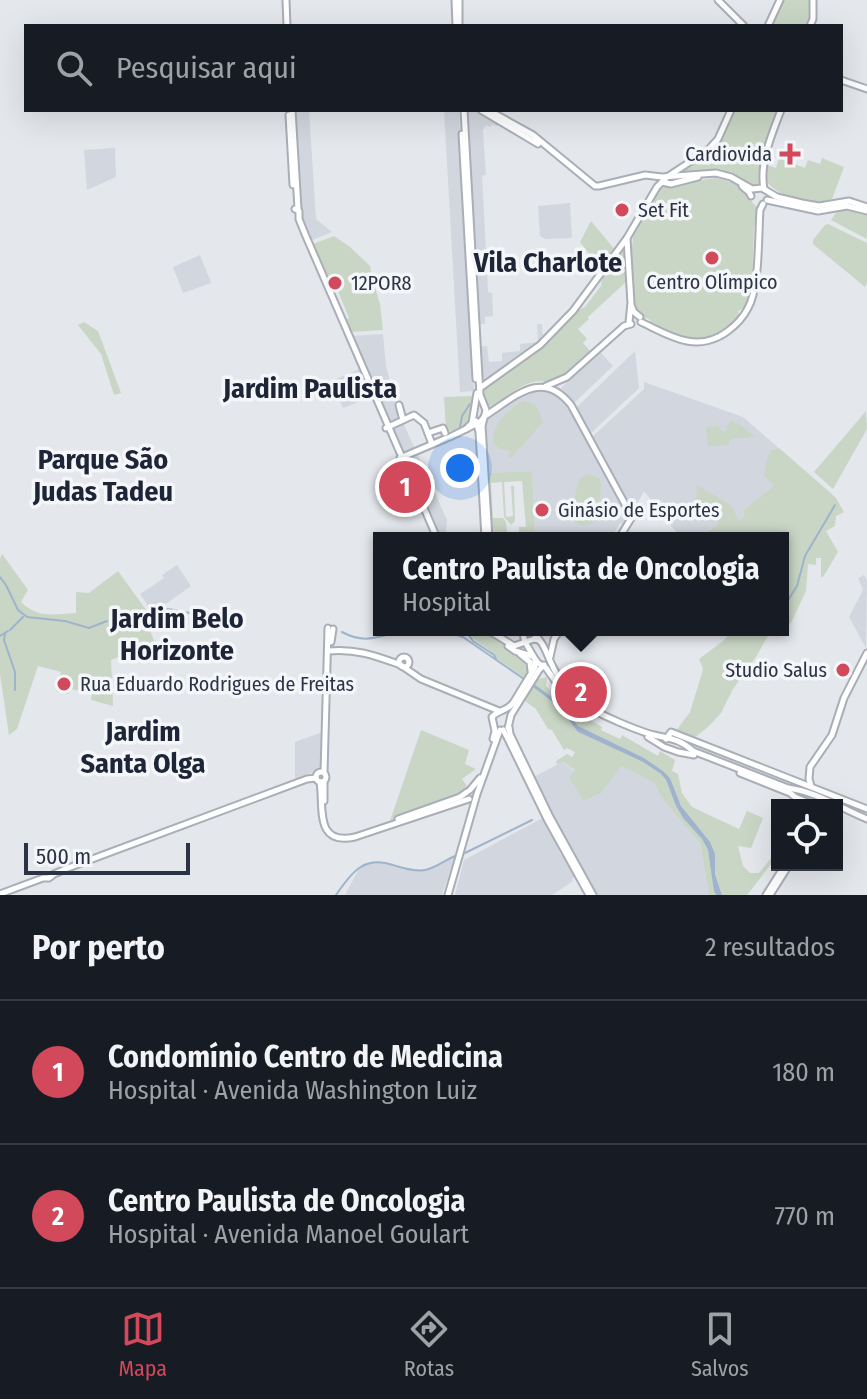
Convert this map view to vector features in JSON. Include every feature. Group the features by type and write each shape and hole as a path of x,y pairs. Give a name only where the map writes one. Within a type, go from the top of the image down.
{"street":[{"path":"285,0 286,24"},
{"path":"457,0 458,24"},
{"path":"718,0 742,24"},
{"path":"769,24 780,0"},
{"path":"811,24 813,0"},
{"path":"843,83 867,91"},
{"path":"290,112 296,212 432,532"},
{"path":"463,112 479,387 486,410 482,426 487,532"},
{"path":"463,112 479,387 472,423 468,428"},
{"path":"485,112 534,140 594,189 645,178 664,180 716,173 731,177 754,190 758,201 760,210 754,289 748,309 736,324 718,338 694,342 677,338 634,315 557,388 573,407 631,515 621,532"},
{"path":"492,112 533,135 595,186 645,175 664,180 667,184 717,176 734,181 758,201 786,201"},
{"path":"479,387 540,345 573,311 664,180 708,150 718,139 730,112"},
{"path":"766,191 763,179 766,153 780,112"},
{"path":"763,179 772,191 786,201"},
{"path":"754,190 760,188 786,201 818,211 847,206 867,209"},
{"path":"758,201 766,191"},
{"path":"628,236 630,321"},
{"path":"631,303 640,319"},
{"path":"428,433 458,433 478,426 485,416 526,390 567,377"},
{"path":"543,386 561,393"},
{"path":"473,412 478,404 483,405"},
{"path":"399,405 403,420"},
{"path":"473,412 478,417 485,416"},
{"path":"473,412 478,426 487,532"},
{"path":"387,427 414,415 424,423 434,444"},
{"path":"400,458 434,444 446,434"},
{"path":"330,629 320,778 324,818 332,831 345,837 472,795"},
{"path":"494,636 530,662 532,678"},
{"path":"496,636 514,646 534,639 549,641 553,636"},
{"path":"447,895 472,795 495,742 532,678 534,658 524,636"},
{"path":"536,636 564,687 585,706 652,735 670,734 690,740 867,809"},
{"path":"472,795 494,737 492,720 498,713 510,708 548,662 555,636"},
{"path":"328,651 374,654 406,666 409,662 417,676"},
{"path":"515,651 543,665 567,695 585,709 655,739 664,747 690,753 799,799"},
{"path":"799,799 799,793 807,785 810,767 834,731 844,698 867,653"},
{"path":"401,663 417,676 491,707 498,713 507,714 509,740 591,895"},
{"path":"532,678 543,673 553,679"},
{"path":"493,726 506,727"},
{"path":"506,727 556,832"},
{"path":"670,734 693,751 788,788 807,785 826,799"},
{"path":"664,747 663,743 670,734"},
{"path":"495,742 502,737 509,740"},
{"path":"690,740 693,751"},
{"path":"678,752 683,749 683,742"},
{"path":"0,892 270,792 320,778"},
{"path":"829,794 831,799"},
{"path":"843,809 867,820"},
{"path":"843,814 867,820"},
{"path":"768,895 783,871"}],"shaded area":[{"path":"293,112 309,112 316,219 332,232 310,241 300,218"},
{"path":"444,112 459,112 474,391 460,392"},
{"path":"466,112 482,112 498,121 498,126 486,125 483,130 486,175 482,176 488,292 492,293 493,316 485,317 485,324 478,324"},
{"path":"115,148 116,177 87,190 84,150"},
{"path":"570,203 572,238 546,239 540,236 538,206"},
{"path":"200,255 211,283 183,293 173,267"},
{"path":"537,324 542,324 543,340 489,379 481,379 479,347 487,346 489,362 502,361 502,353 520,351 520,344 538,342"},
{"path":"383,334 386,367 401,418 447,520 446,532 435,532 350,336"},
{"path":"599,351 613,366 574,403 561,388"},
{"path":"635,351 639,388 590,434 576,408"},
{"path":"359,369 371,397 343,408 332,381"},
{"path":"644,382 743,417 833,495 789,533 676,532 644,491 634,510 631,510 591,438 644,389"},
{"path":"544,390 560,396 568,405 628,515 615,532 535,532 532,471 487,473 484,428 487,419 530,391"},
{"path":"177,565 191,586 167,603 149,607 140,594"},
{"path":"864,575 867,580 866,648 849,617 863,590 858,578"},
{"path":"323,732 323,768 295,779 295,742"},
{"path":"612,761 654,783 665,802 700,843 709,895 596,895 533,779 562,762 594,784"},
{"path":"543,818 575,876 573,881 552,895 455,895 464,860"},
{"path":"455,856 442,895 345,895 365,863 383,862 424,870"}],"green space":[{"path":"782,0 810,0 809,24 772,24"},
{"path":"732,112 778,112 764,156 760,186 750,185 718,171 674,175 709,152"},
{"path":"779,158 805,168 808,160 820,164 822,158 844,167 832,199 805,201 787,196 771,186 765,180 767,165 776,168"},
{"path":"716,178 740,187 758,207 754,226 752,287 744,308 738,311 739,315 726,330 718,336 702,340 684,339 650,323 636,312 632,301 632,234 661,186"},
{"path":"848,208 867,214 867,239 831,220 838,210"},
{"path":"591,221 616,251 602,270 580,242"},
{"path":"828,224 867,243 865,287 813,244"},
{"path":"334,236 370,266 383,330 351,332 346,320 349,318 336,286 331,287 313,244"},
{"path":"626,245 628,280 578,329 587,339 583,343 591,352 557,380 526,384 505,397 505,401 493,407 487,406 482,389 541,346 576,311 585,307"},
{"path":"84,322 98,331 121,393 114,395 101,354 78,325"},
{"path":"472,396 475,399 468,422 455,432 446,430 444,397"},
{"path":"524,401 535,405 543,422 511,458 508,455 511,451 494,443 493,436 508,411"},
{"path":"866,411 867,429 833,489 814,472"},
{"path":"730,421 738,423 755,437 731,439 729,445 708,446 706,427 719,426 725,432"},
{"path":"780,449 836,498 844,512 836,516 835,526 826,531 838,552 823,577 821,558 816,558 816,565 808,564 806,591 789,624 789,532 709,532 719,523 711,509 703,514 696,500 697,485 732,506 738,520 745,517 743,511 774,486 764,475 771,450"},
{"path":"532,471 535,532 519,532 519,527 526,527 522,481 504,482 506,517 513,516 511,486 514,486 515,521 511,525 504,517 502,482 491,483 493,518 503,518 507,532 491,532 487,473"},
{"path":"589,474 600,479 600,501 593,522 583,525 574,520 573,506 577,485"},
{"path":"2,554 28,590 21,602 34,611 47,614 76,613 76,592 89,593 118,571 157,625 149,628 155,643 111,660 113,706 91,700 92,694 71,689 68,694 56,691 61,672 38,666 17,729 9,735 0,674"},
{"path":"471,636 491,636 526,659 530,671 525,678"},
{"path":"728,636 768,636 721,713 709,726 694,738 676,731 690,712 703,669 699,659"},
{"path":"547,677 546,686 558,699 562,697 573,704 573,710 602,727 601,730 620,739 622,735 658,756 660,751 675,760 672,771 678,774 682,793 692,807 739,829 747,811 763,818 751,848 738,846 743,866 750,873 759,873 771,858 771,864 747,895 722,895 715,873 715,854 681,806 670,778 644,758 585,732 559,702 534,684 538,679"},
{"path":"533,687 558,706 578,732 643,762 661,774 683,818 708,850 716,895 709,895 700,843 665,802 654,783 621,766 601,793 584,801 569,778 575,770 556,761 567,754 572,757 570,761 575,752 567,748 564,750 536,709 525,701"},
{"path":"421,730 469,750 465,764 476,769 462,779 468,788 456,797 390,821"}],"water":[{"path":"534,684 559,702 578,726 644,758 670,778 681,806 710,842 722,895 716,895 714,891 708,850 683,818 661,774 643,762 578,732 558,706 533,687"}],"waterway":[{"path":"460,427 462,416 470,404"},
{"path":"789,599 797,586 805,556 835,505"},
{"path":"0,577 18,610 27,617 65,621 89,628 107,621"},
{"path":"152,609 208,612"},
{"path":"110,620 125,614 149,611"},
{"path":"10,630 23,617"},
{"path":"0,636 8,631"},
{"path":"342,632 364,639 380,636"},
{"path":"5,634 4,640 15,672 15,690"},
{"path":"460,636 524,679"},
{"path":"469,636 496,659"},
{"path":"465,853 532,820"},
{"path":"336,895 353,873 366,864 374,862 421,870 433,868 455,856"}],"place":[{"name":"Cardiovida","path":"790,154"},
{"name":"Set Fit","path":"622,210"},
{"name":"Centro Olímpico","path":"712,258"},
{"name":"12POR8","path":"335,283"},
{"name":"Condomínio Centro de Medicina","path":"405,487"},
{"name":"Ginásio de Esportes","path":"542,510"},
{"name":"Studio Salus","path":"843,670"},
{"name":"Rua Eduardo Rodrigues de Freitas","path":"64,684"},
{"name":"Centro Paulista de Oncologia","path":"581,692"}],"district":[{"name":"Vila Charlote","path":"548,262"},
{"name":"Jardim Paulista","path":"310,388"},
{"name":"Parque São Judas Tadeu","path":"103,475"},
{"name":"Jardim Belo Horizonte","path":"177,634"},
{"name":"Jardim Santa Olga","path":"143,747"}]}
